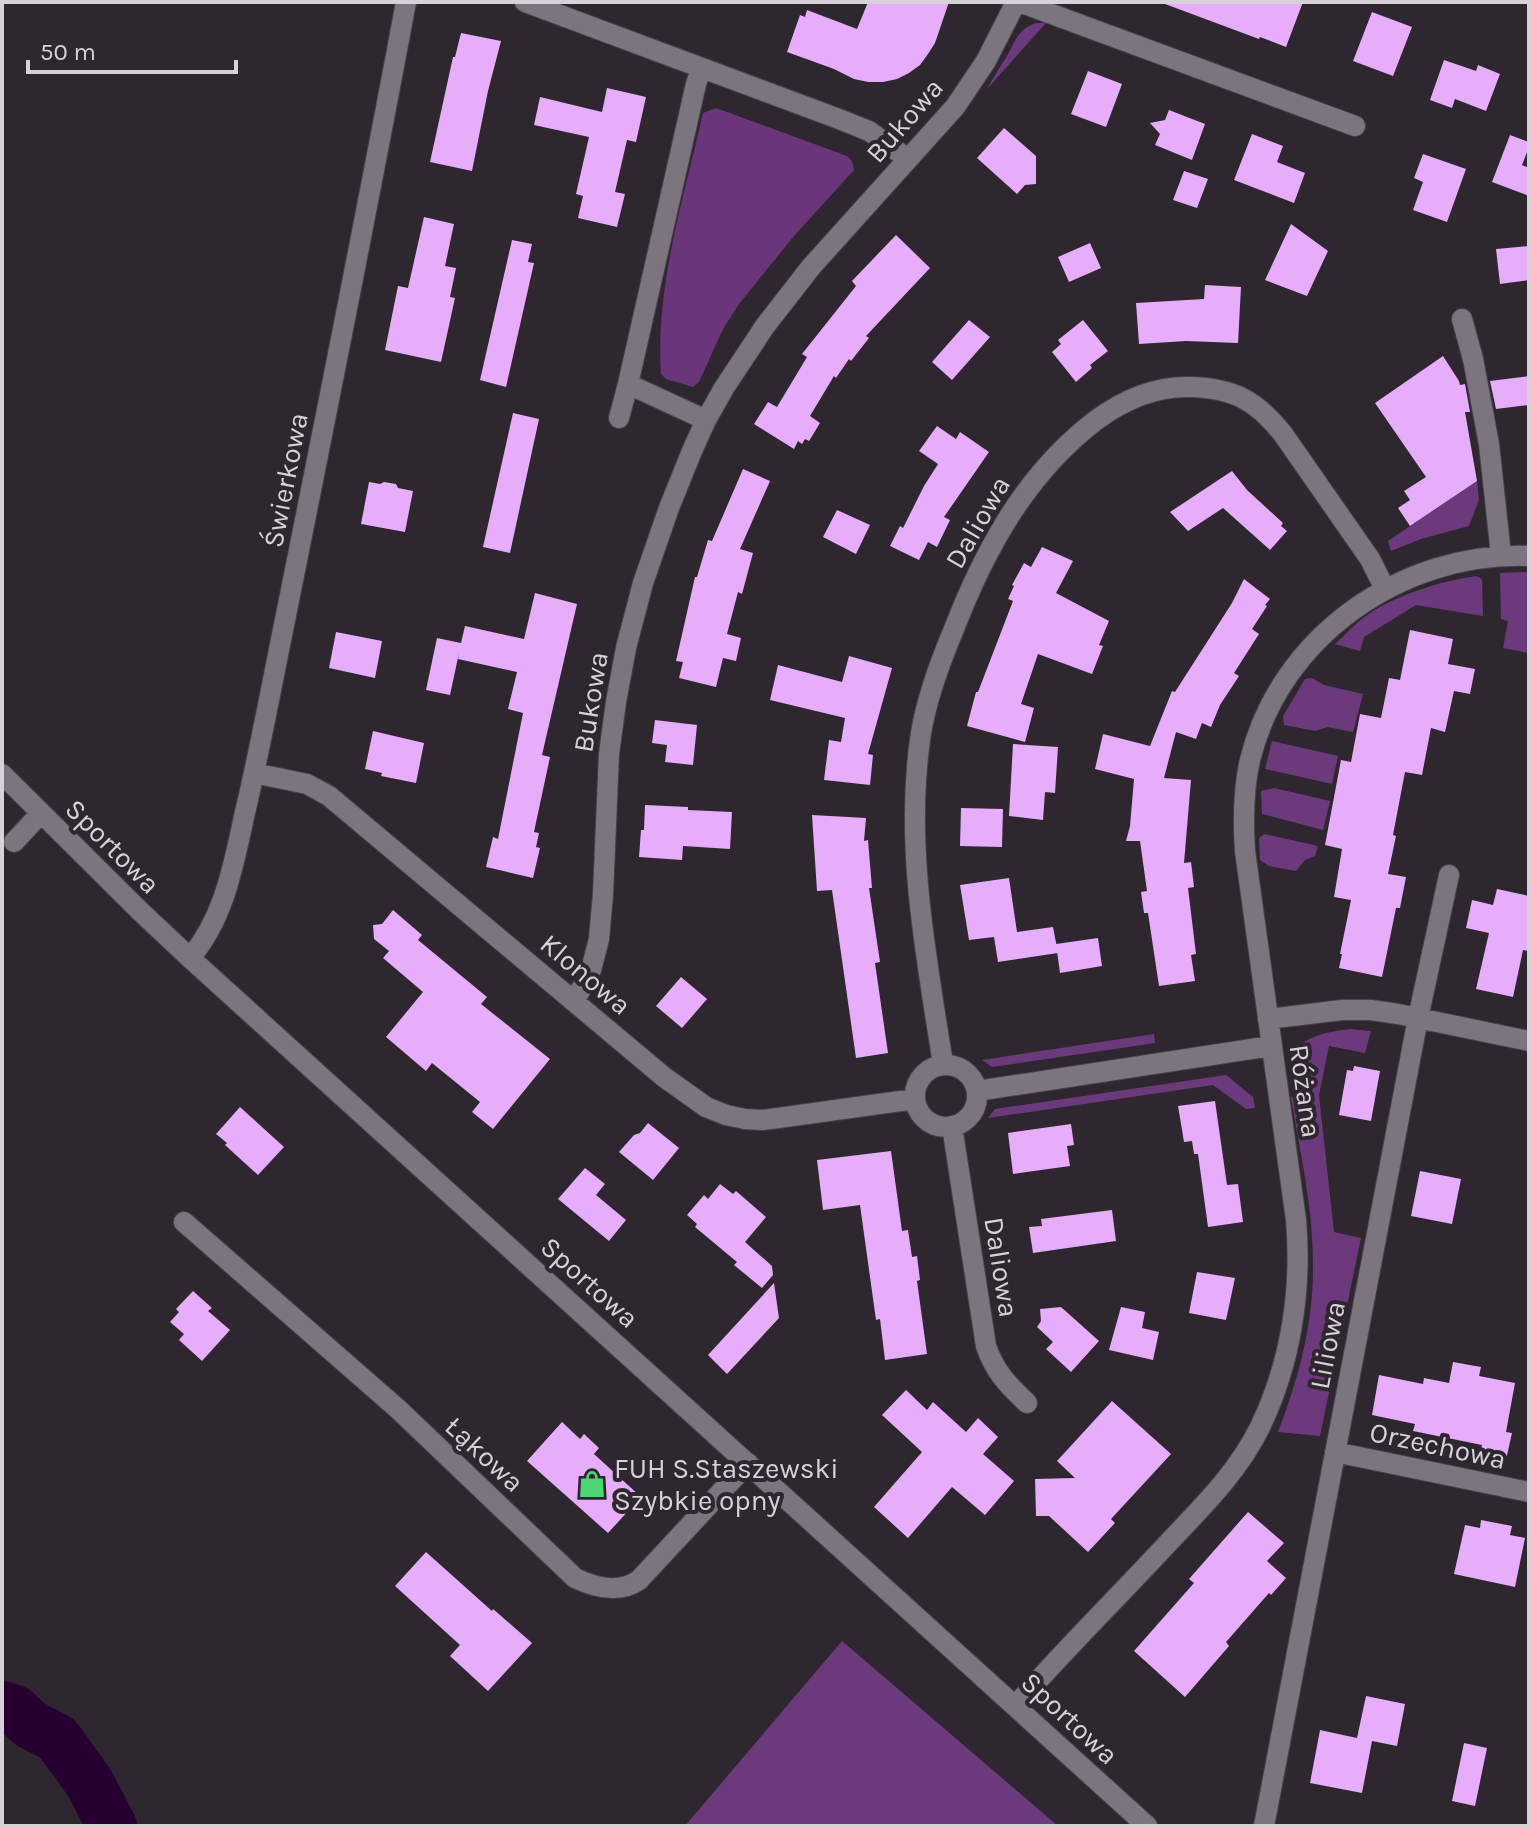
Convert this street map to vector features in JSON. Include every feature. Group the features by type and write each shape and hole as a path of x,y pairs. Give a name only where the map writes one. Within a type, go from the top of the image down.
{"street":[{"name":"Świerkowa","path":"190,958 212,927 225,894 254,773 371,192 406,2"},
{"path":"525,2 869,131 908,159"},
{"name":"Bukowa","path":"574,1000 591,970 599,939 609,754 626,648 634,612 661,530 692,451 706,420 743,359 788,295 955,107 986,61 1018,2 1355,126"},
{"path":"619,418 701,69"},
{"path":"1462,319 1489,444 1501,555"},
{"path":"628,384 706,420"},
{"name":"Daliowa","path":"943,1064 914,846 915,786 921,730 948,643 984,559 1039,473 1062,449 1109,410 1131,398 1158,389 1181,387 1232,393 1253,403 1270,417 1370,559 1385,589"},
{"name":"Różana","path":"1016,1705 1230,1476 1260,1428 1281,1372 1294,1311 1298,1250 1244,839 1244,792 1260,728 1276,694 1300,661 1340,620 1365,601 1410,577 1447,565 1501,555 1529,556"},
{"name":"Klonowa","path":"254,773 307,784 329,796 706,1107 726,1115 762,1120 915,1099"},
{"name":"Sportowa","path":"2,774 190,958 1147,1826"},
{"path":"14,842 41,813"},
{"name":"Liliowa","path":"1264,1826 1418,1018 1449,875"},
{"path":"1268,1019 1342,1010 1383,1012 1529,1041"},
{"path":"977,1091 1271,1046"},
{"path":"943,1064 967,1072 977,1091 971,1115 952,1126 930,1122 921,1114 915,1099 918,1081 932,1068 943,1064"},
{"name":"Daliowa","path":"952,1126 986,1346 997,1372 1027,1403"},
{"name":"Łąkowa","path":"184,1222 398,1409 575,1578 589,1585 619,1588 639,1580 748,1463"},
{"name":"Orzechowa","path":"1335,1452 1529,1492"}],"shaded area":[{"path":"1036,23 1046,23 987,89 1018,36"},
{"path":"716,108 847,156 854,170 794,236 739,304 723,329 699,382 693,387 666,379 661,374 662,308 673,242 703,113"},
{"path":"1477,481 1479,500 1469,526 1391,551 1388,541"},
{"path":"1529,572 1529,653 1503,648 1508,621 1501,619 1500,573"},
{"path":"1476,576 1482,579 1483,616 1416,605 1364,637 1360,651 1335,644 1363,618 1403,596"},
{"path":"1312,678 1324,685 1363,694 1353,732 1328,727 1315,731 1284,725 1283,716 1305,679"},
{"path":"1272,741 1338,756 1332,784 1265,769"},
{"path":"1274,788 1330,801 1323,830 1262,814 1261,791"},
{"path":"1264,834 1318,846 1315,856 1305,860 1296,871 1269,866 1260,860 1259,838"},
{"path":"1350,1029 1371,1031 1365,1053 1329,1046 1319,1095 1334,1232 1361,1238 1320,1436 1278,1432 1304,1349 1313,1285 1311,1222 1291,1097 1298,1095 1293,1052 1312,1038"},
{"path":"1154,1034 1155,1043 992,1067 982,1060"},
{"path":"1226,1075 1253,1097 1255,1108 1246,1109 1213,1085 988,1118 995,1109"},
{"path":"842,1641 1058,1826 685,1826"}],"building":[{"path":"868,2 949,2 935,43 920,65 909,73 897,79 868,82 787,52 800,15 805,17 807,10 857,29"},
{"path":"1165,2 1303,2 1286,47"},
{"path":"1372,12 1412,27 1393,76 1353,61"},
{"path":"461,33 501,41 472,171 430,162"},
{"path":"1444,60 1476,71 1478,65 1500,74 1486,111 1455,99 1452,108 1430,100"},
{"path":"1088,71 1122,84 1106,127 1071,114"},
{"path":"607,88 646,97 636,142 627,140 615,192 625,194 617,227 578,218 583,196 576,194 589,137 534,125 540,97 602,112"},
{"path":"1169,110 1205,124 1192,160 1155,145 1160,134 1150,123 1165,120"},
{"path":"1004,128 1036,156 1036,184 1025,185 1017,194 977,158"},
{"path":"1252,134 1283,146 1277,162 1305,173 1294,203 1234,180"},
{"path":"1510,135 1529,142 1522,165 1529,168 1529,196 1492,182"},
{"path":"1423,154 1466,169 1447,222 1413,210 1423,182 1414,178"},
{"path":"1184,171 1208,179 1197,208 1173,200"},
{"path":"424,217 454,224 445,266 456,268 450,297 455,298 441,362 385,350 398,286 408,288"},
{"path":"1291,224 1328,251 1307,296 1265,280"},
{"path":"896,235 930,268 866,336 869,338 836,378 834,376 810,416 820,423 809,441 805,439 802,444 798,441 794,449 754,424 768,402 777,407 807,357 802,354 856,286 852,281"},
{"path":"512,240 532,244 528,262 534,263 506,387 480,380"},
{"path":"1090,243 1101,268 1069,282 1058,257"},
{"path":"1529,246 1529,280 1500,284 1496,249"},
{"path":"1205,285 1241,287 1238,343 1186,341 1139,344 1136,303 1204,299"},
{"path":"969,320 990,337 952,380 932,362"},
{"path":"1083,320 1108,351 1090,365 1092,368 1076,382 1052,352 1061,344 1058,340"},
{"path":"1443,356 1460,385 1465,384 1470,412 1465,412 1477,481 1410,526 1398,508 1410,500 1404,491 1426,477 1375,403"},
{"path":"1529,376 1529,405 1496,409 1490,381"},
{"path":"513,413 539,419 510,553 483,547"},
{"path":"937,426 956,439 960,432 989,452 944,517 950,520 937,547 928,542 919,560 890,546 938,464 919,451"},
{"path":"743,469 770,481 740,549 753,553 727,634 741,638 736,661 723,658 716,687 679,678 683,662 676,661 695,577 708,540 712,541"},
{"path":"1232,471 1247,490 1283,523 1281,526 1287,531 1270,550 1223,508 1188,531 1170,512"},
{"path":"369,482 396,484 398,488 413,491 405,532 361,524"},
{"path":"837,510 870,525 856,554 823,537"},
{"path":"1042,547 1073,561 1056,593 1109,621 1092,674 1038,654 1021,704 1034,708 1025,742 967,726 976,692 1013,601 1008,599 1012,585 1024,563 1031,567"},
{"path":"1244,579 1270,599 1252,629 1259,634 1234,673 1239,676 1220,705 1211,727 1202,723 1196,739 1176,732 1164,778 1191,780 1184,863 1191,862 1194,887 1188,888 1196,954 1191,955 1195,981 1159,986 1148,913 1144,913 1141,892 1147,891 1140,841 1126,841 1134,779 1095,769 1103,734 1150,746 1172,691 1175,692"},
{"path":"535,593 577,604 542,755 550,757 534,832 539,833 536,847 540,848 533,878 486,867 493,837 498,839 523,713 508,709 517,672 458,659 459,653 450,695 426,690 437,638 461,643 465,626 524,639"},
{"path":"1410,630 1453,639 1448,664 1475,669 1470,694 1454,691 1445,732 1431,728 1422,775 1405,772 1388,874 1406,877 1400,908 1396,908 1382,977 1339,968 1351,900 1334,897 1342,849 1325,845 1341,760 1351,762 1360,714 1381,718 1389,678 1400,680"},
{"path":"336,632 382,641 375,678 329,668"},
{"path":"849,656 892,668 868,754 873,755 870,785 824,780 829,740 841,742 845,718 770,700 778,665 842,682"},
{"path":"655,720 697,725 693,765 665,762 667,745 652,743"},
{"path":"373,731 424,743 416,783 381,776 382,773 365,769"},
{"path":"1013,744 1058,747 1055,793 1045,792 1043,820 1009,816"},
{"path":"645,805 732,812 730,849 683,846 682,860 639,857"},
{"path":"961,808 1003,809 1002,847 960,846"},
{"path":"812,815 866,818 864,841 868,840 872,888 869,888 880,962 875,963 888,1053 856,1058 832,890 817,891"},
{"path":"1009,878 1017,932 1053,927 1058,953 998,962 994,937 969,940 960,885"},
{"path":"1497,889 1529,896 1529,951 1523,950 1513,997 1476,989 1489,933 1466,928 1472,900 1493,905"},
{"path":"393,910 422,935 418,940 487,997 481,1004 550,1059 493,1129 472,1112 480,1102 432,1063 426,1071 386,1037 423,992 383,958 389,951 374,939 373,925 382,924"},
{"path":"1098,938 1102,966 1060,973 1056,944"},
{"path":"681,977 707,999 682,1028 656,1006"},
{"path":"1354,1066 1380,1071 1371,1121 1339,1115 1347,1070 1353,1071"},
{"path":"1215,1101 1227,1185 1238,1184 1243,1222 1208,1227 1198,1154 1194,1154 1192,1141 1184,1142 1178,1106"},
{"path":"240,1107 284,1147 258,1175 216,1134"},
{"path":"648,1123 679,1148 653,1180 619,1152"},
{"path":"1071,1124 1074,1145 1067,1146 1070,1166 1013,1174 1008,1133"},
{"path":"891,1151 902,1231 908,1230 912,1257 917,1256 920,1280 917,1281 927,1354 885,1360 880,1319 876,1320 860,1205 823,1210 817,1160"},
{"path":"585,1168 605,1184 596,1195 626,1220 609,1241 558,1199"},
{"path":"1420,1171 1461,1179 1452,1224 1411,1216"},
{"path":"720,1184 733,1194 736,1191 766,1217 745,1242 772,1266 773,1275 762,1288 734,1265 737,1262 695,1227 697,1224 687,1215 704,1195 708,1199"},
{"path":"1112,1210 1116,1241 1033,1253 1029,1227 1042,1226 1041,1219"},
{"path":"1197,1272 1235,1278 1226,1320 1189,1313"},
{"path":"774,1283 779,1318 727,1374 708,1355"},
{"path":"193,1291 212,1308 208,1311 230,1330 202,1361 179,1340 184,1334 170,1322 179,1312 176,1309"},
{"path":"1061,1307 1099,1341 1071,1372 1046,1349 1053,1342 1037,1327 1041,1321 1040,1309"},
{"path":"1121,1307 1145,1312 1142,1328 1159,1332 1153,1360 1109,1350"},
{"path":"1453,1362 1481,1367 1479,1376 1515,1383 1506,1432 1512,1433 1506,1460 1480,1454 1482,1445 1413,1431 1415,1424 1372,1415 1379,1375 1423,1384 1424,1378 1449,1383"},
{"path":"906,1390 927,1410 933,1402 966,1432 978,1418 998,1437 983,1454 1014,1481 985,1515 952,1487 908,1538 874,1507 922,1452 882,1415"},
{"path":"1112,1401 1171,1454 1111,1519 1115,1523 1088,1552 1049,1516 1036,1516 1035,1479 1075,1478 1057,1461"},
{"path":"562,1422 580,1439 584,1434 599,1448 594,1454 641,1497 608,1533 527,1461"},
{"path":"1248,1512 1284,1543 1267,1561 1286,1578 1226,1642 1229,1646 1185,1697 1134,1651 1194,1583 1189,1579"},
{"path":"1481,1520 1512,1526 1510,1535 1525,1538 1515,1587 1454,1574 1465,1525 1480,1528"},
{"path":"426,1552 532,1643 488,1691 450,1656 460,1645 395,1586"},
{"path":"1366,1696 1405,1704 1397,1746 1372,1741 1362,1793 1310,1783 1320,1730 1357,1738"},
{"path":"1464,1743 1487,1748 1475,1806 1452,1801"}],"waterway":[{"path":"2,1706 15,1710 31,1725 57,1738 89,1782 112,1826"}],"place":[{"name":"FUH S.Staszewski Szybkie opny","path":"592,1484"}]}
